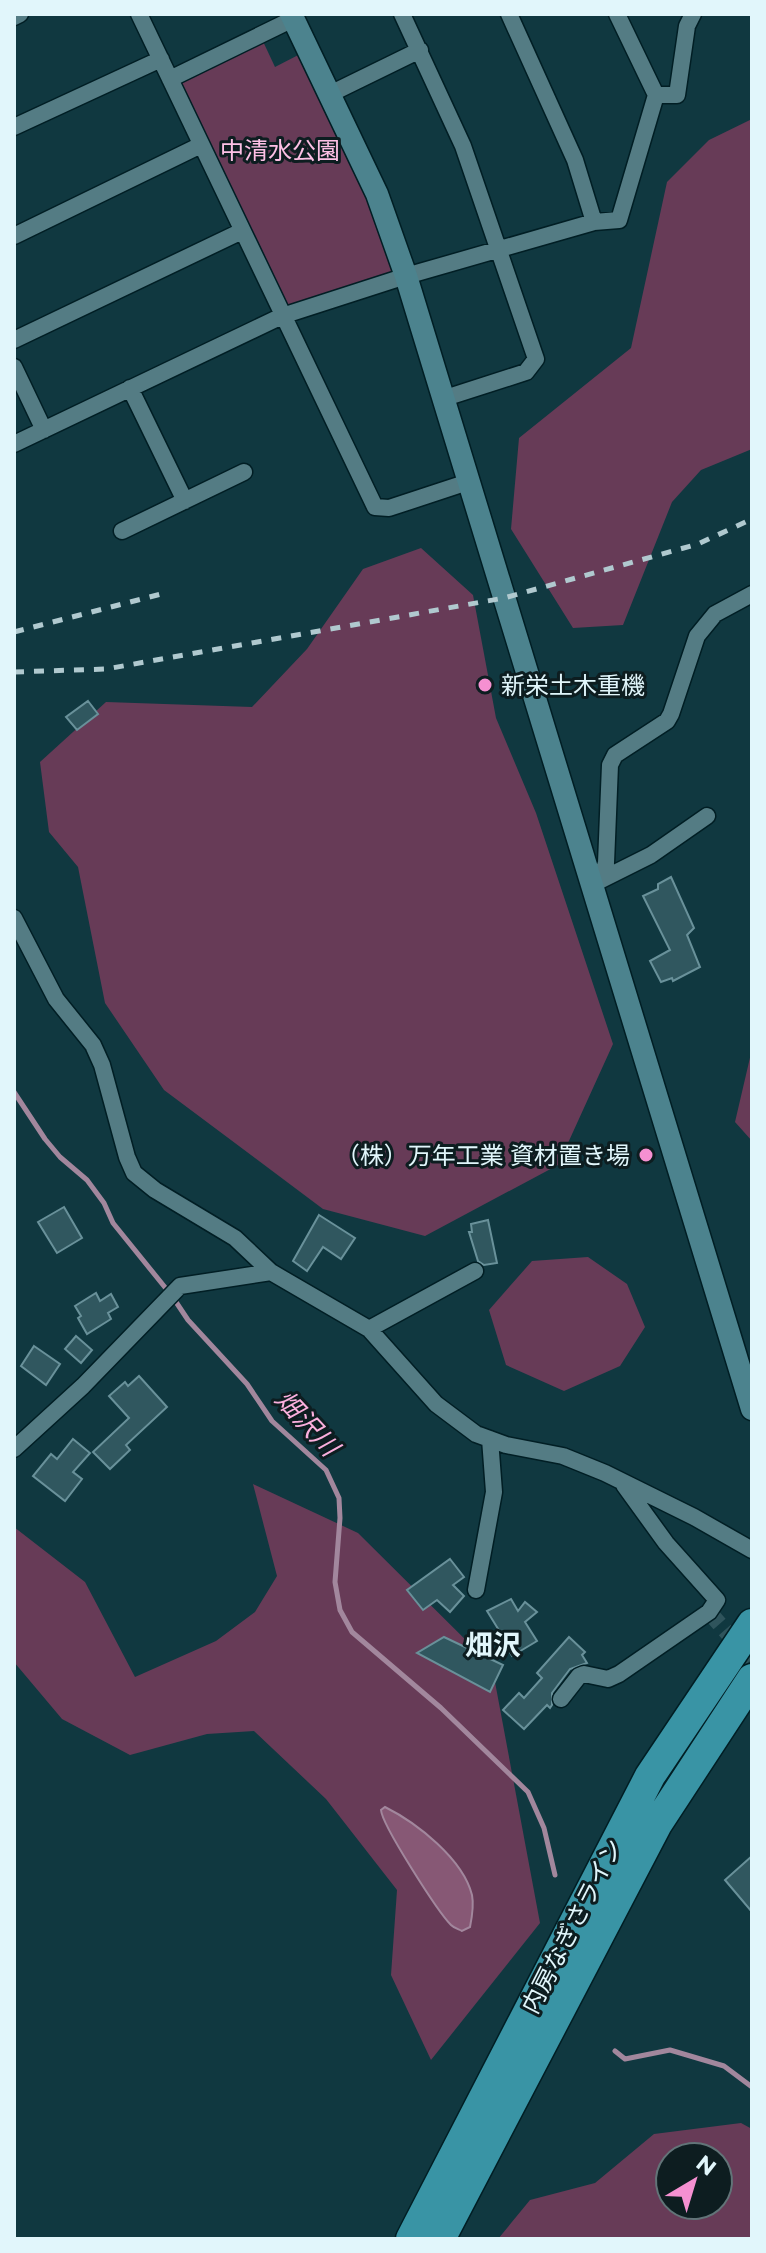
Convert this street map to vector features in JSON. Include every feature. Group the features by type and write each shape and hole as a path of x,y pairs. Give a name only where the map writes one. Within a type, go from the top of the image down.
{"highway":[{"name":"内房なぎさライン","path":"411,2239 650,1776 752,1624"},
{"name":"内房なぎさライン","path":"440,2239 657,1824 752,1679"}],"street":[{"path":"14,17 20,14"},
{"path":"139,14 375,507 389,508 468,482"},
{"path":"402,14 463,146 536,359 526,372 442,399"},
{"path":"509,14 575,160 594,222"},
{"path":"14,444 282,316 406,276 594,222 619,220 656,95 617,14"},
{"path":"656,95 677,95 687,26 693,14"},
{"path":"170,79 292,17 377,194 406,276 752,1409"},
{"path":"330,94 420,50"},
{"path":"14,127 161,59"},
{"path":"14,236 201,145"},
{"path":"14,340 242,231"},
{"path":"14,367 44,430"},
{"path":"130,388 185,501"},
{"path":"122,531 244,472"},
{"path":"591,881 606,863 608,776 615,755 667,721 697,636 715,614 752,594"},
{"path":"591,881 651,855 707,816"},
{"path":"14,918 56,999 93,1045 102,1065 134,1173 155,1190 235,1238 271,1272 369,1329 436,1404 476,1434 563,1456 621,1480 752,1550"},
{"path":"369,1329 475,1271"},
{"path":"14,1449 149,1321 180,1286 271,1272"},
{"path":"476,1590 494,1492 490,1439"},
{"path":"561,1699 579,1676 584,1674 608,1679 619,1674 709,1612 717,1600 666,1543 621,1480"}],"green space":[{"name":"中清水公園","path":"260,35 275,67 308,50 406,276 282,316 170,79"},
{"path":"752,119 752,449 701,470 672,502 623,625 573,628 511,529 519,438 631,348 667,182 709,140"},
{"path":"421,548 473,595 496,718 536,813 613,1044 558,1165 425,1236 323,1209 164,1090 105,1003 78,867 49,832 40,762 106,702 252,707 307,649 363,569"},
{"path":"752,1049 752,1141 735,1122"},
{"path":"588,1257 627,1284 645,1327 620,1366 564,1391 506,1365 489,1310 532,1261"},
{"path":"253,1484 358,1533 492,1666 540,1923 431,2060 391,1975 397,1890 326,1799 254,1731 207,1734 130,1755 62,1719 14,1662 14,1527 85,1582 135,1677 216,1641 255,1612 277,1576"},
{"path":"741,2123 752,2129 752,2239 498,2239 530,2200 595,2183 654,2134"}],"shaded area":[{"path":"385,1807 424,1832 459,1868 472,1895 470,1927 462,1931 444,1917 384,1819 381,1810"}],"building":[{"path":"88,701 98,714 77,730 66,717"},
{"path":"671,877 694,928 687,935 700,967 673,981 672,978 661,982 650,961 670,950 643,896 658,889 658,884"},
{"path":"64,1207 82,1238 57,1253 38,1222"},
{"path":"319,1215 355,1238 341,1259 323,1247 307,1271 293,1261"},
{"path":"488,1220 497,1263 484,1265 478,1261 469,1232 472,1232 471,1224"},
{"path":"96,1293 100,1301 111,1294 118,1307 108,1313 111,1319 87,1334 75,1306"},
{"path":"76,1336 92,1350 81,1363 65,1349"},
{"path":"34,1346 60,1364 46,1385 21,1366"},
{"path":"139,1376 167,1407 126,1445 130,1450 110,1469 93,1452 129,1418 109,1396 125,1382 128,1386"},
{"path":"73,1439 90,1453 73,1472 82,1479 65,1501 33,1476 51,1454 57,1459"},
{"path":"450,1559 464,1577 453,1585 464,1596 450,1612 437,1600 423,1610 407,1590"},
{"path":"511,1599 518,1611 525,1602 537,1612 525,1622 537,1641 512,1656 501,1638 496,1638 500,1632 487,1611"},
{"path":"444,1637 503,1665 490,1692 417,1653"},
{"path":"569,1637 585,1652 582,1655 587,1663 570,1669 552,1693 550,1708 547,1705 524,1729 503,1710 519,1693 524,1698 542,1678 537,1673"},
{"path":"752,1856 752,1912 725,1880"}],"waterway":[{"name":"畑沢川","path":"14,1092 45,1139 60,1157 87,1180 104,1203 113,1223 188,1320 247,1384 272,1421 326,1470 339,1498 335,1582 340,1610 352,1632 441,1708 528,1792 544,1828 555,1875"},
{"name":"畑沢川","path":"615,2051 625,2059 670,2050 724,2066 752,2087"}],"tunnel":[{"path":"709,1612 752,1661"}],"railway":[{"path":"14,672 106,669 504,598 698,544 752,519"},
{"path":"14,632 165,593"}],"place":[{"name":"新栄土木重機","path":"485,685"},
{"name":"（株）万年工業 資材置き場","path":"646,1155"}],"district":[{"name":"畑沢","path":"493,1645"}]}
